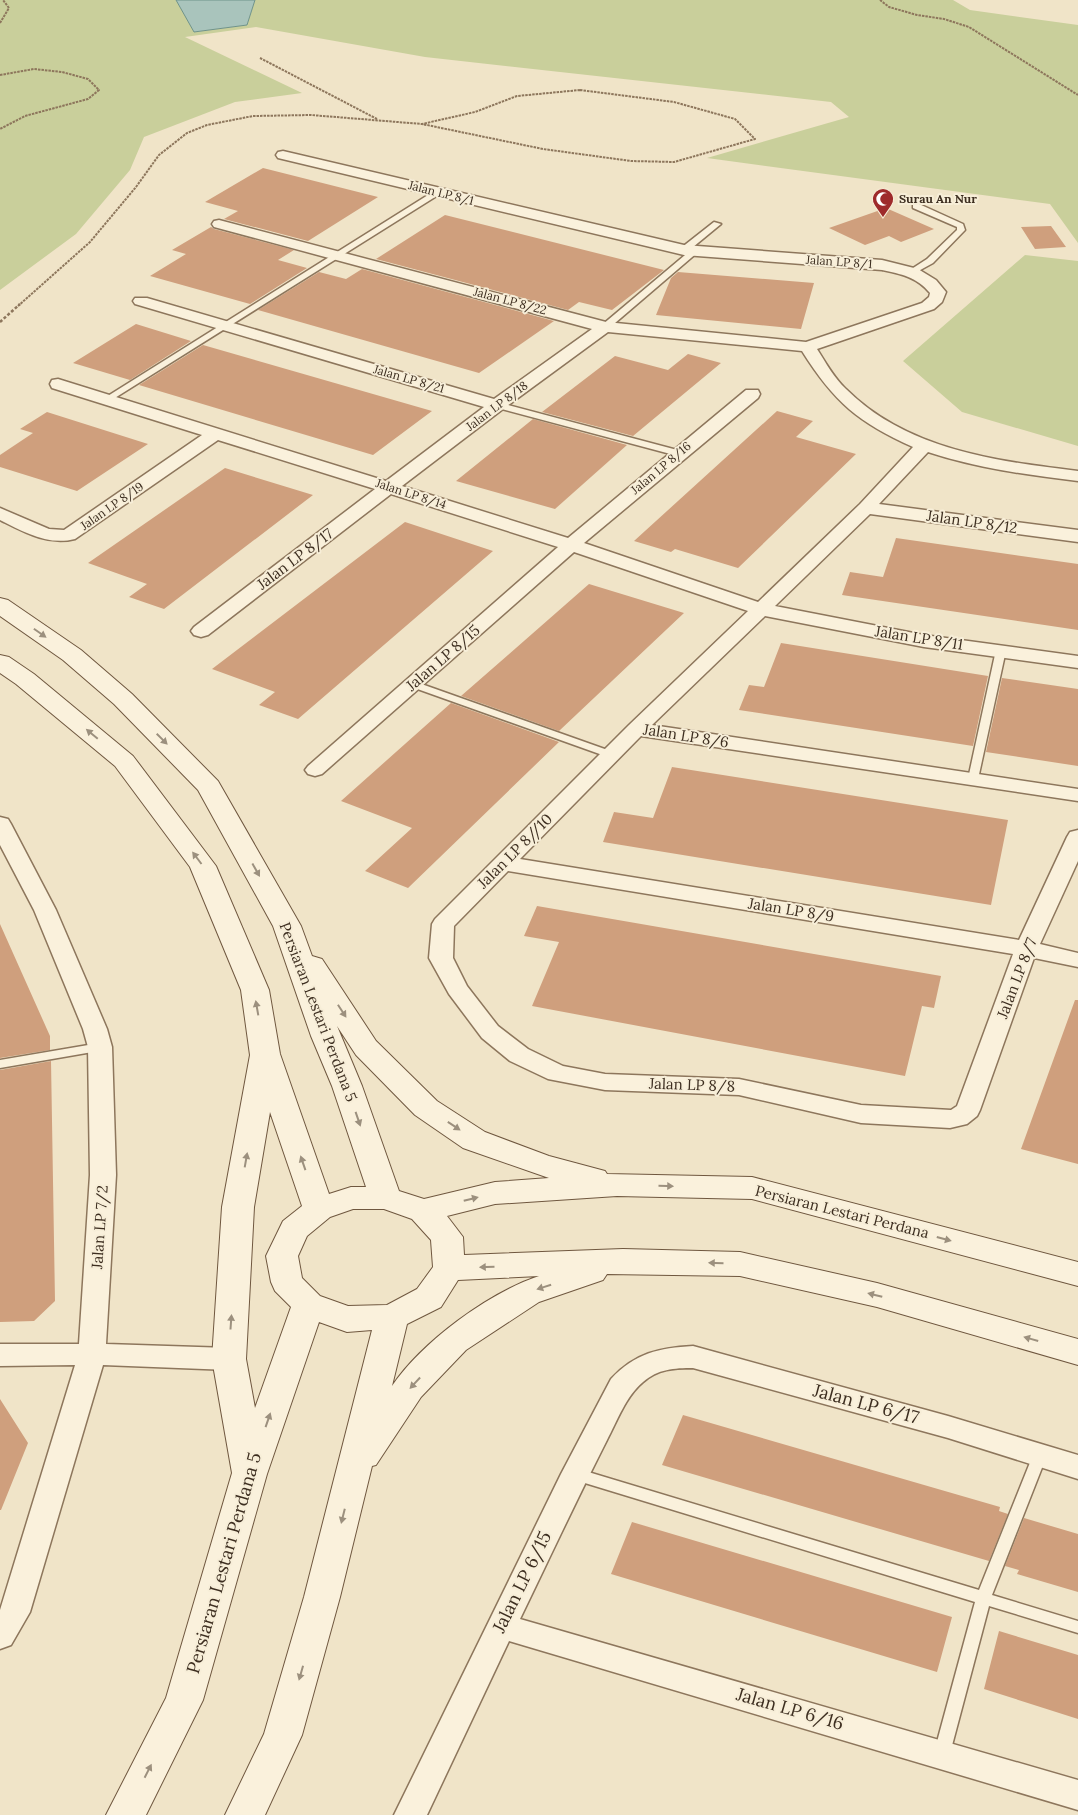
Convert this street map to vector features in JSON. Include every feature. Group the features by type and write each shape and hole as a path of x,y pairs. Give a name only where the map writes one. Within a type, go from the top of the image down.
{"main road":[{"name":"Persiaran Lestari Perdana 5","path":"0,605 72,655 123,699 209,786 287,926 326,1036 347,1086 386,1198"},
{"path":"0,662 26,679 124,761 203,866 254,990 265,1054 320,1209"},
{"path":"287,926 366,1048 426,1108 474,1140 541,1165 617,1185"},
{"path":"249,1474 229,1359 238,1207 265,1054"},
{"name":"Persiaran Lestari Perdana","path":"423,1211 495,1193 617,1185 752,1188 1078,1274"},
{"path":"351,1198 386,1198 423,1211 446,1237 449,1268 429,1298 392,1317 347,1319 308,1305 287,1282 282,1256 294,1229 320,1209 351,1198"},
{"path":"449,1268 624,1261 740,1264 878,1295 1078,1352"},
{"path":"355,1469 409,1388 454,1341 526,1293 624,1261"},
{"name":"Persiaran Lestari Perdana 5","path":"126,1815 184,1700 249,1474 308,1305"},
{"path":"245,1815 283,1735 322,1597 392,1317"}],"street":[{"name":"Jalan LP 8/1","path":"283,155 689,251 864,263 912,272 930,283 938,292 936,299 928,306 807,347"},
{"name":"Jalan LP 8/22","path":"219,224 605,327 807,347"},
{"name":"Jalan LP 8/21","path":"141,301 497,405"},
{"name":"Jalan LP 8/18","path":"390,487 497,405 605,327"},
{"path":"807,347 840,393 871,418 893,431 925,445 997,465 1044,473 1078,476"},
{"name":"Jalan LP 8/14","path":"58,384 571,545 761,610"},
{"name":"Jalan LP 8/16","path":"571,545 678,453 752,394"},
{"name":"Jalan LP 8/19","path":"0,513 47,534 68,535 215,434"},
{"name":"Jalan LP 8/6","path":"636,729 866,508 925,445"},
{"name":"Jalan LP 8/17","path":"200,631 390,487"},
{"name":"Jalan LP 8/12","path":"866,508 1078,536"},
{"name":"Jalan LP 8/15","path":"315,770 571,545"},
{"name":"Jalan LP 8/11","path":"761,610 924,641 1078,662"},
{"name":"Jalan LP 8/6","path":"636,729 1078,795"},
{"name":"Jalan LP 8//10","path":"457,988 441,958 443,924 636,729"},
{"name":"Jalan LP 7/2","path":"0,824 45,910 95,1029 100,1046 104,1175 92,1354 15,1612 0,1636"},
{"name":"Jalan LP 8/7","path":"958,1118 968,1110 1026,949 1078,837"},
{"name":"Jalan LP 8/9","path":"503,863 1026,949 1078,960"},
{"name":"Jalan LP 8/8","path":"457,988 490,1032 519,1055 557,1073 605,1082 739,1087 861,1114 958,1118"},
{"path":"0,1355 92,1354 229,1359"},
{"name":"Jalan LP 6/17","path":"651,1363 671,1358 693,1357 948,1426 1078,1467"},
{"name":"Jalan LP 6/15","path":"410,1815 575,1474 621,1387 633,1374 651,1363"},
{"name":"Jalan LP 6/16","path":"501,1626 942,1753 1078,1795"}],"lane":[{"path":"106,399 439,192"},
{"path":"912,272 930,260 961,230 960,226 951,220 916,206"},
{"path":"605,327 717,224"},
{"name":"Jalan LP 8/21","path":"497,405 678,453"},
{"path":"973,779 1001,650"},
{"path":"413,684 612,755"},
{"path":"0,1064 100,1046"},
{"path":"942,1753 984,1599 1040,1455"},
{"path":"575,1474 1078,1627"}],"path":[{"path":"0,23 9,8 3,0"},
{"path":"880,0 889,7 917,15 944,19 970,27 1078,95"},
{"path":"260,58 378,120"},
{"path":"0,75 34,68 62,72 88,79 99,90 88,99 25,116 0,129"},
{"path":"0,322 90,242 159,155 187,133 207,125 253,116 311,115 378,120 422,124 591,157 631,161 674,162 755,139 735,119 674,102 580,90 517,96 475,112 422,124"}],"green space":[{"path":"0,0 176,0 195,32 247,25 255,0 953,0 970,10 1078,25 1078,243 1050,204 707,158 849,117 831,102 425,57 256,27 185,37 302,93 235,102 144,137 130,170 76,234 0,290"},
{"path":"1025,255 1078,261 1078,446 962,412 903,361"}],"water":[{"path":"176,0 255,0 247,25 194,32"}],"building":[{"path":"263,168 378,197 308,241 224,219 238,211 205,202"},
{"name":"Surau An Nur","path":"886,208 934,229 901,242 889,236 865,245 829,228"},
{"path":"445,215 664,270 612,310 579,302 568,310 376,259"},
{"path":"1051,226 1066,247 1035,249 1021,227"},
{"path":"211,227 294,250 278,260 307,268 250,304 150,276 186,254 172,250"},
{"path":"362,269 554,321 479,373 258,310 319,272 346,279"},
{"path":"678,272 814,283 801,329 656,315 671,278"},
{"path":"136,324 191,341 130,380 73,363"},
{"path":"203,345 432,411 373,455 139,385"},
{"path":"688,354 721,363 633,436 542,412 615,356 668,370"},
{"path":"777,411 813,421 796,437 856,454 738,568 675,549 671,552 634,541"},
{"path":"47,412 148,444 77,491 0,467 0,455 33,433 20,429"},
{"path":"533,419 627,445 555,509 456,481"},
{"path":"225,468 313,495 164,609 129,597 147,584 88,563"},
{"path":"405,522 493,551 298,719 259,705 275,692 212,669"},
{"path":"896,538 1078,564 1078,630 842,595 850,572 883,577"},
{"path":"589,584 684,613 559,731 461,696"},
{"path":"781,643 988,676 973,746 739,710 749,685 764,687"},
{"path":"1002,678 1078,689 1078,766 986,752"},
{"path":"451,703 559,742 408,888 365,871 412,828 341,801"},
{"path":"672,767 1008,820 991,905 603,842 614,812 653,818"},
{"path":"537,906 941,976 934,1008 922,1006 905,1076 532,1006 559,942 524,936"},
{"path":"0,924 50,1036 50,1050 0,1058"},
{"path":"1075,1000 1078,1000 1078,1164 1021,1149"},
{"path":"51,1061 55,1301 34,1321 0,1322 0,1070"},
{"path":"0,1399 28,1443 1,1510 0,1510"},
{"path":"683,1415 1000,1507 999,1511 1008,1514 989,1561 662,1465"},
{"path":"1024,1518 1078,1534 1078,1592 1017,1574 1019,1570 1005,1566"},
{"path":"632,1522 952,1617 937,1672 611,1574"},
{"path":"999,1631 1078,1655 1078,1719 984,1689"}],"place":[{"name":"Surau An Nur","path":"883,218"}]}
